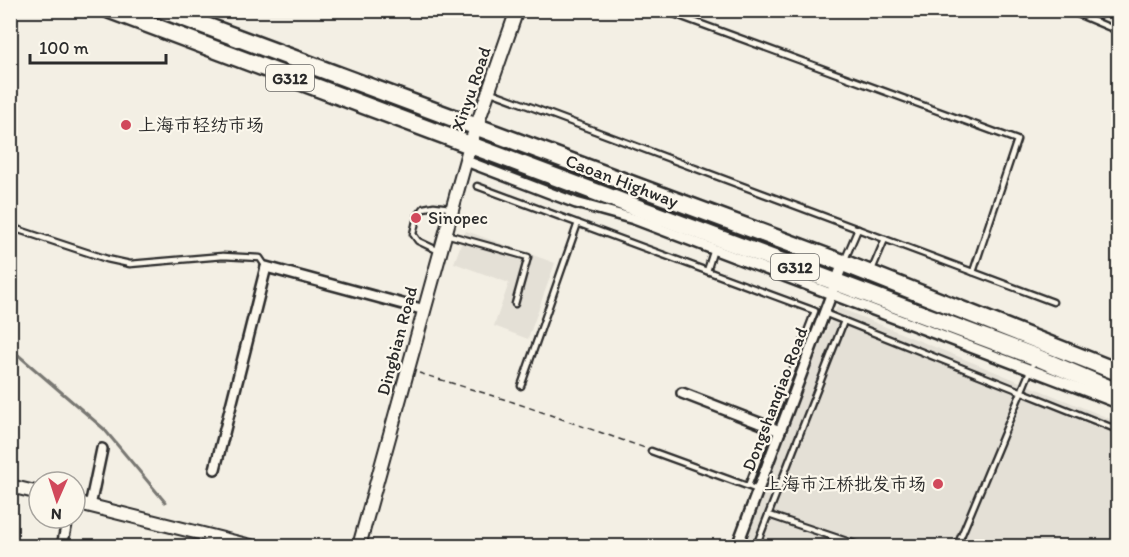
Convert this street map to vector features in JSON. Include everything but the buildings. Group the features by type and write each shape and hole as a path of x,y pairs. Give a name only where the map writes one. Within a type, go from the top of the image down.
{"highway":[{"name":"Caoan Highway","path":"110,10 470,145 716,244 1119,392"},
{"name":"Caoan Highway","path":"163,10 843,263 1119,372"}],"street":[{"name":"Xinyu Road","path":"470,145 517,10"},
{"name":"Dingbian Road","path":"359,546 470,145"},
{"path":"466,161 576,202 716,244"},
{"name":"Dongshanqiao Road","path":"737,546 780,431 820,312 834,288 843,263"},
{"path":"215,469 266,267 425,309"},
{"path":"1033,362 1119,403"},
{"path":"682,393 780,431"},
{"path":"90,506 102,450"},
{"path":"10,486 27,490"},
{"path":"87,505 251,546"},
{"path":"62,546 65,530"}],"lane":[{"path":"663,10 1017,140 973,272"},
{"path":"1068,10 1119,31"},
{"path":"489,91 1053,302"},
{"path":"477,186 844,321 1119,430"},
{"path":"441,252 418,241 413,234 415,225 424,208 434,206 452,209"},
{"path":"521,386 578,224"},
{"path":"10,227 107,259 130,264 223,256 260,258 266,267"},
{"path":"843,263 858,229"},
{"path":"446,234 528,257 515,304"},
{"path":"870,274 885,239"},
{"path":"707,271 716,244"},
{"path":"748,486 820,312"},
{"path":"756,546 844,321"},
{"path":"957,546 1033,362"},
{"path":"651,451 758,490"},
{"path":"769,515 861,546"}],"path":[{"path":"408,369 513,402 651,451"}],"shaded area":[{"path":"466,231 555,263 528,339 494,326 509,283 454,263"},
{"name":"上海市江桥批发市场","path":"837,307 1118,422 1118,546 730,546"}],"waterway":[{"path":"10,348 104,429 165,502"}],"place":[{"name":"上海市轻纺市场","path":"126,125"},
{"name":"Sinopec","path":"416,218"},
{"name":"上海市江桥批发市场","path":"938,484"}]}
